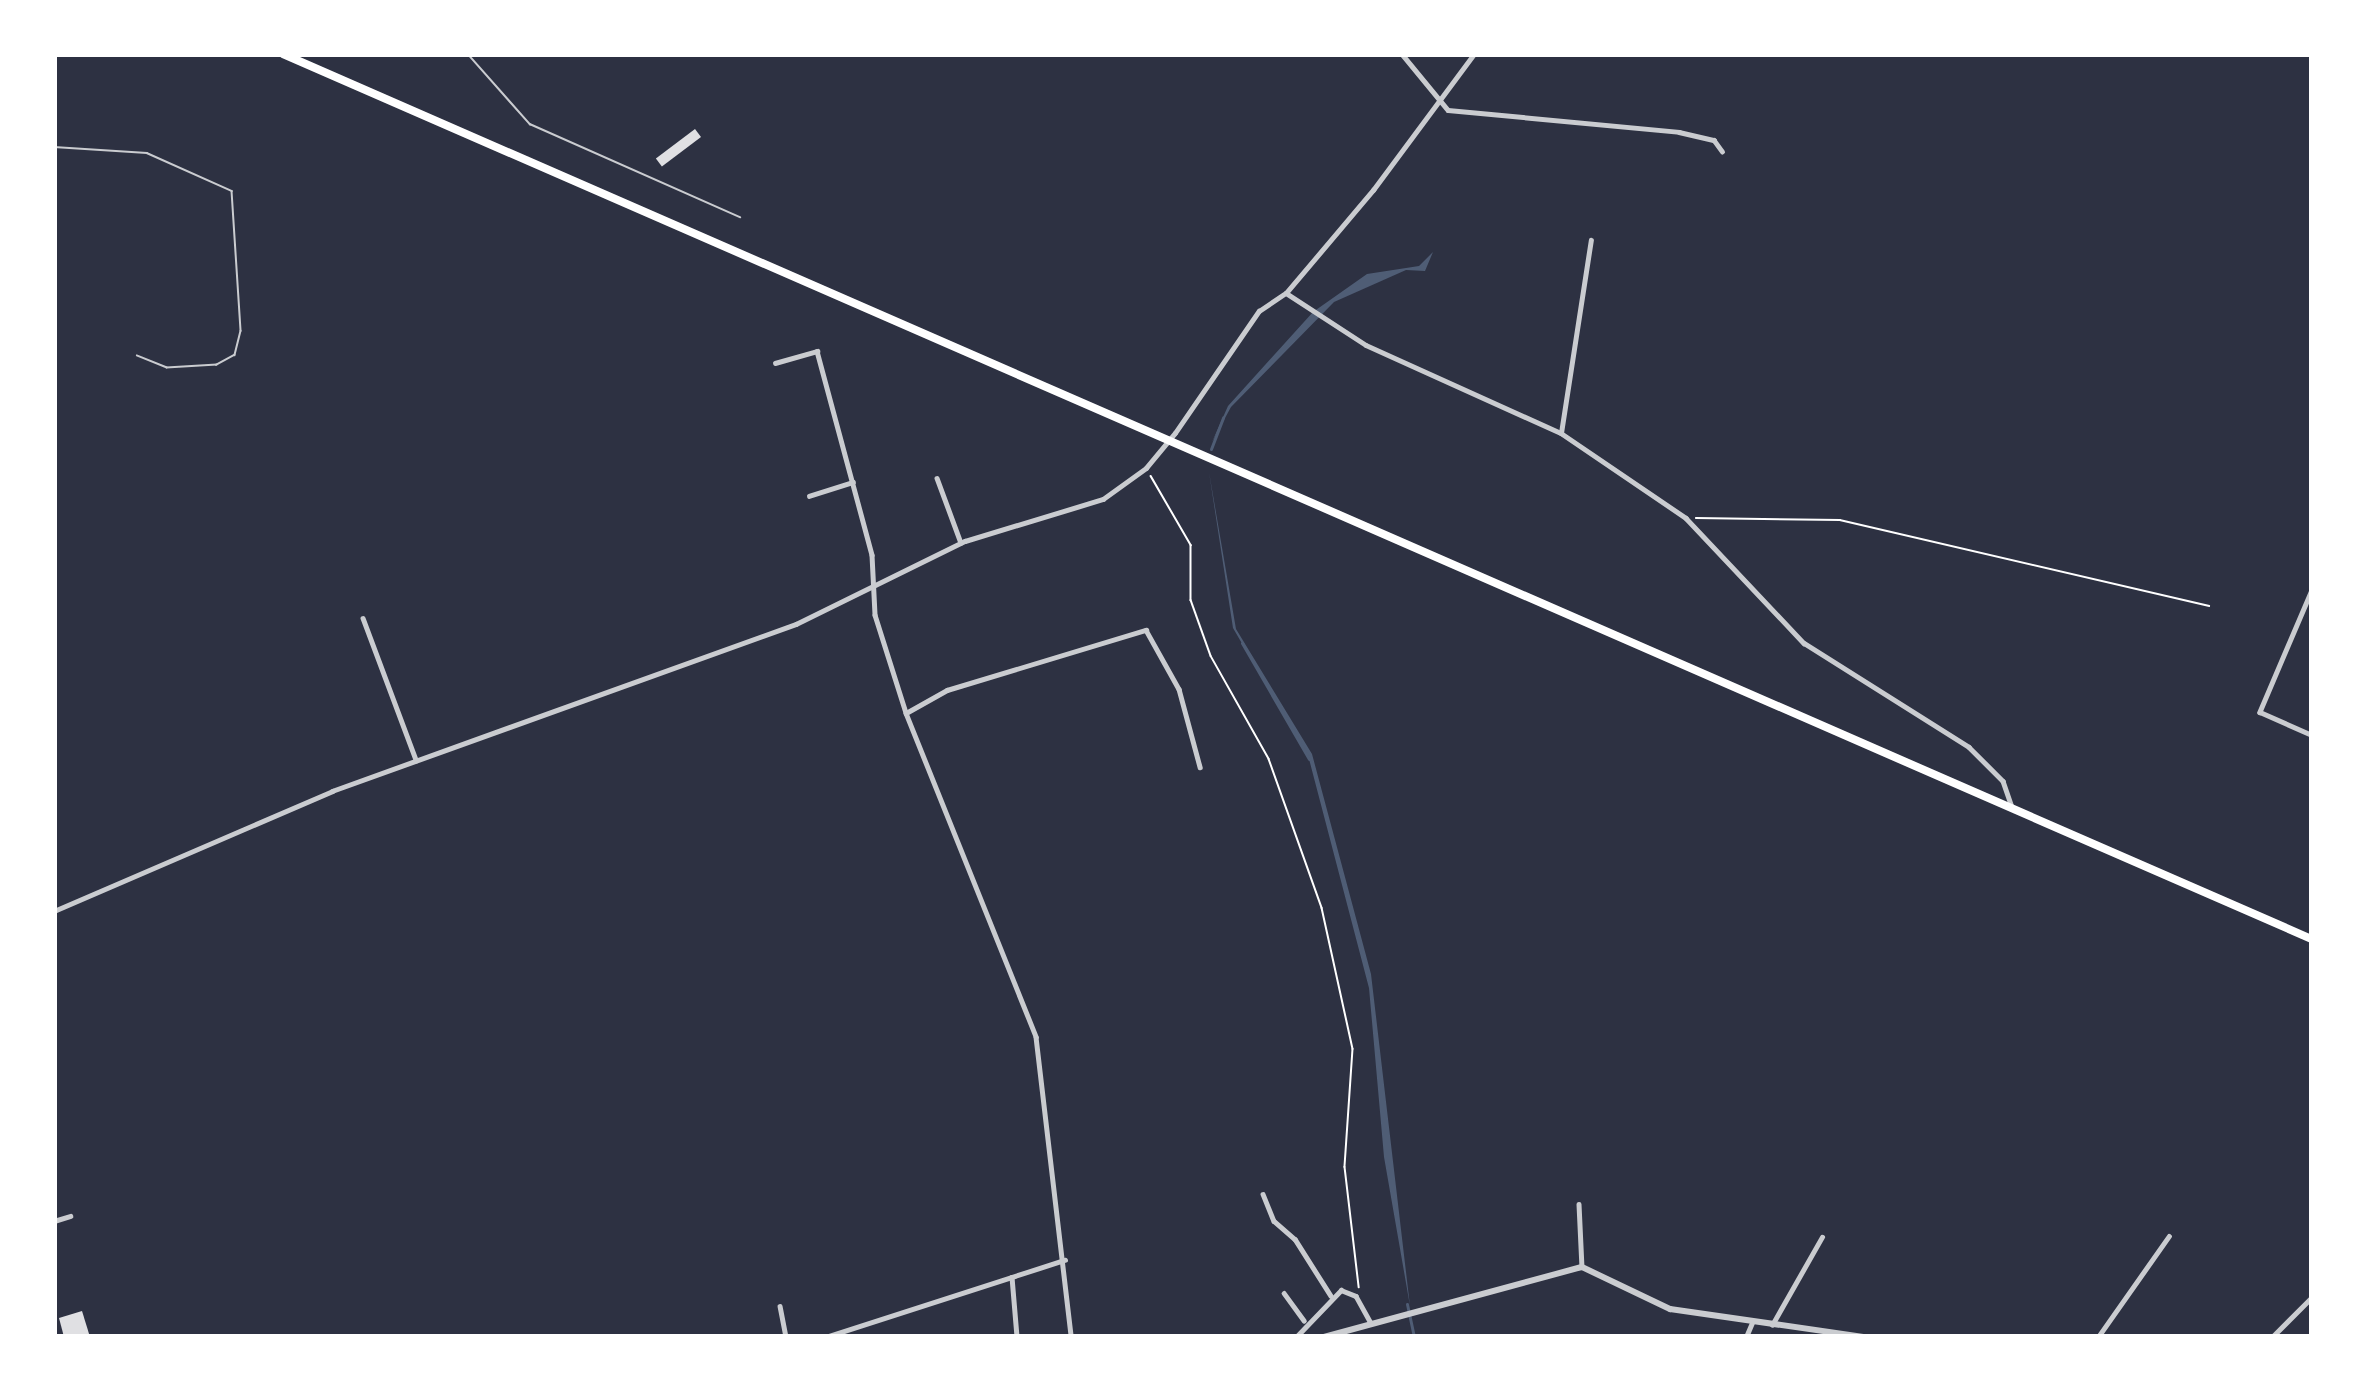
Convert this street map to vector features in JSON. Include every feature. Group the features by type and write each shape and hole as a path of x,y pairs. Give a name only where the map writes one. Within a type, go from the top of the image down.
{"main road":[{"path":"283,54 2312,939"}],"street":[{"path":"1402,54 1439,106 1679,132 1714,140 1722,151"},
{"path":"54,911 416,760 877,588 961,543 1103,499 1145,468 1258,311 1286,292 1439,106 1474,54"},
{"path":"1562,433 1591,240"},
{"path":"1286,292 1366,345 1562,433 1686,518 1804,644 1969,747 2003,781 2012,807"},
{"path":"776,363 818,351 877,588 874,615 906,712 1036,1037 1071,1337"},
{"path":"937,478 961,543"},
{"path":"809,496 853,482"},
{"path":"2312,590 2260,712 2312,735"},
{"path":"363,618 416,760"},
{"path":"906,712 947,690 1146,630 1178,689 1200,767"},
{"path":"1263,1194 1274,1221 1295,1239 1331,1296"},
{"path":"1579,1204 1582,1267"},
{"path":"54,1221 70,1216"},
{"path":"2098,1337 2169,1236"},
{"path":"1772,1325 1822,1237"},
{"path":"826,1337 1065,1260"},
{"path":"1324,1337 1582,1267 1670,1310 1865,1337"},
{"path":"1012,1275 1017,1337"},
{"path":"1297,1337 1304,1321 1331,1296 1346,1290 1356,1296 1371,1324"},
{"path":"1284,1293 1304,1321"},
{"path":"2272,1337 2312,1298"},
{"path":"780,1306 786,1337"},
{"path":"1746,1337 1752,1323"}],"lane":[{"path":"469,54 530,124 740,217"},
{"path":"54,147 147,153 232,191 241,331 235,356 217,365 167,368 137,356"}],"path":[{"path":"1145,468 1191,545 1191,600 1204,638 1269,759 1339,972 1353,1049 1345,1167 1360,1266 1356,1296"},
{"path":"1686,518 1840,520 2209,606"}],"water":[{"path":"1433,252 1425,271 1406,270 1334,302 1231,407 1212,442 1228,406 1313,312 1367,274 1419,266"},
{"path":"1209,472 1236,629 1312,754 1371,974 1410,1306 1384,1157 1369,988 1309,759 1233,628"}],"building":[{"path":"695,129 701,137 662,166 656,158"},
{"path":"82,1311 90,1337 64,1337 59,1318"}],"waterway":[{"path":"1211,449 1223,417"},
{"path":"1242,643 1309,759"},
{"path":"1407,1304 1414,1337"}]}
